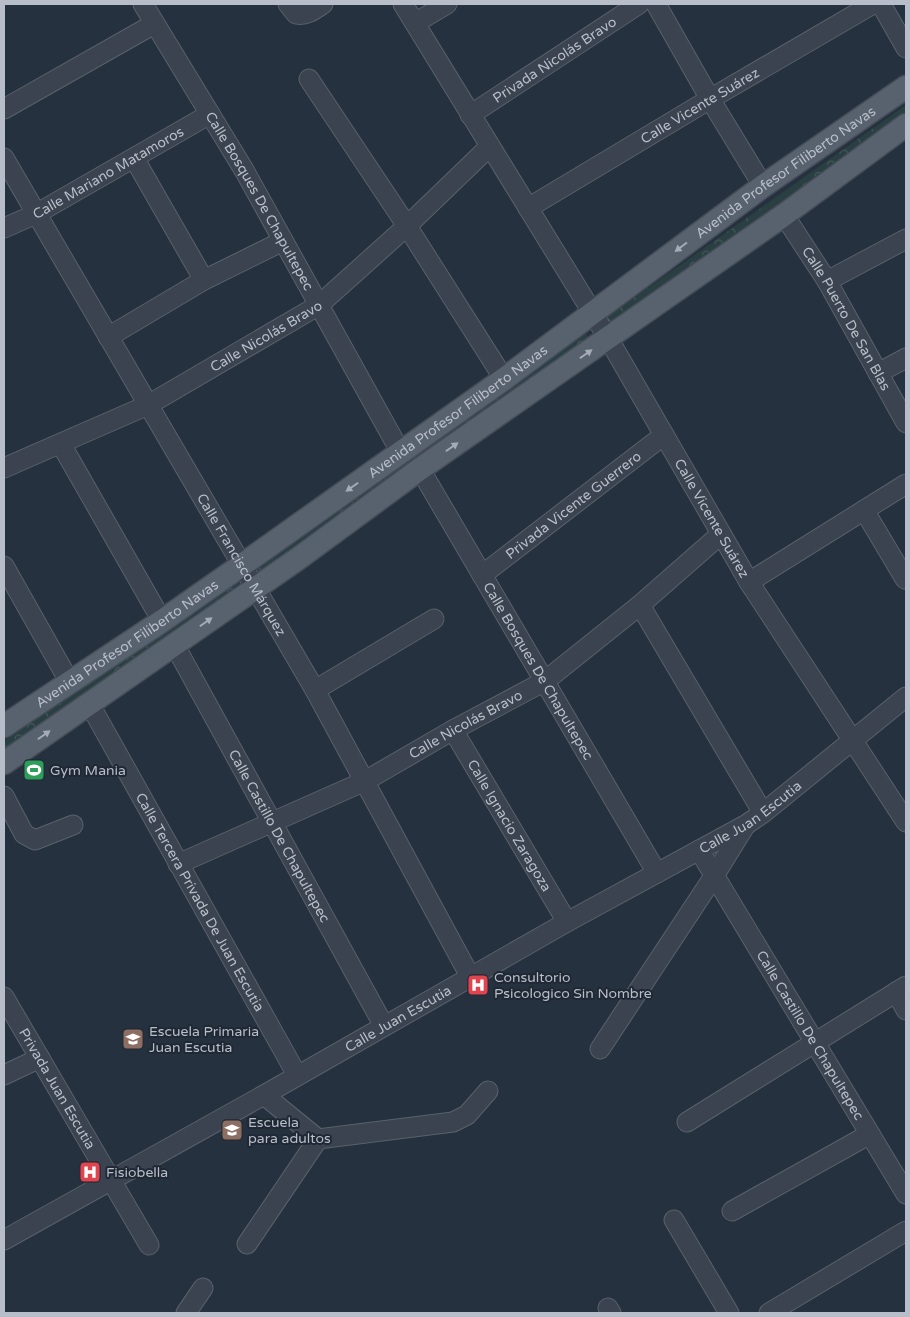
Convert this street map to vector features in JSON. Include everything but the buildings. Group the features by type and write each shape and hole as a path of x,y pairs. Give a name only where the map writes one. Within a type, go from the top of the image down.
{"main road":[{"name":"Avenida Profesor Filiberto Navas","path":"4,726 69,681 162,621 242,565 504,379 763,186 906,88"},
{"name":"Avenida Profesor Filiberto Navas","path":"4,763 784,215 906,126"}],"street":[{"name":"Calle Bosques De Chapultepec","path":"143,4 210,114 283,241 400,453"},
{"path":"288,4 296,14 303,15 323,4"},
{"name":"Calle Vicente Suárez","path":"403,4 608,338 750,582 906,822"},
{"path":"415,23 447,4"},
{"name":"Privada Nicolás Bravo","path":"470,115 639,4"},
{"path":"656,4 710,99 763,186"},
{"name":"Calle Vicente Suárez","path":"528,208 873,4"},
{"path":"881,4 906,48"},
{"path":"4,108 154,24"},
{"path":"310,79 504,379"},
{"name":"Calle Mariano Matamoros","path":"4,228 36,214 210,114"},
{"name":"Calle Nicolás Bravo","path":"4,468 148,405 319,306 490,147"},
{"name":"Calle Francisco Márquez","path":"4,158 315,690 470,978"},
{"path":"134,158 204,280"},
{"name":"Calle Puerto De San Blas","path":"784,215 827,282 906,423"},
{"path":"827,282 906,239"},
{"path":"108,337 204,280 283,241"},
{"path":"878,374 906,358"},
{"name":"Privada Vicente Guerrero","path":"482,575 664,435"},
{"path":"60,444 162,621"},
{"name":"Calle Bosques De Chapultepec","path":"420,469 657,873"},
{"path":"750,582 906,484"},
{"path":"864,510 905,579"},
{"name":"Calle Nicolás Bravo","path":"178,864 365,781 544,681 640,605 721,534"},
{"path":"4,566 69,681"},
{"path":"640,605 763,813"},
{"path":"315,690 434,619"},
{"name":"Calle Castillo De Chapultepec","path":"174,644 384,1026"},
{"name":"Calle Juan Escutia","path":"4,1240 264,1095 296,1075 567,922 747,824 906,697"},
{"name":"Calle Tercera Privada De Juan Escutia","path":"89,703 296,1075"},
{"name":"Calle Ignacio Zaragoza","path":"454,730 567,922"},
{"path":"4,796 24,834 34,840 73,825"},
{"path":"600,1049 747,824"},
{"name":"Calle Castillo De Chapultepec","path":"699,850 906,1194"},
{"path":"687,1122 901,989 906,1010"},
{"name":"Privada Juan Escutia","path":"4,997 149,1245"},
{"path":"4,1075 40,1058"},
{"path":"264,1095 318,1139 453,1122 468,1115 488,1091"},
{"path":"732,1211 870,1134"},
{"path":"247,1244 318,1139"},
{"path":"674,1220 729,1313"},
{"path":"769,1313 906,1231"},
{"path":"186,1313 203,1288"}],"green space":[{"path":"906,105 906,122 612,330 606,324 607,317"},
{"path":"584,333 590,337 259,577 253,566"},
{"path":"241,579 244,588 4,757 4,741 232,581"}],"place":[{"name":"Gym Mania","path":"34,770"},
{"name":"Consultorio Psicologico Sin Nombre","path":"478,985"},
{"name":"Escuela Primaria Juan Escutia","path":"133,1039"},
{"name":"Escuela para adultos","path":"232,1130"},
{"name":"Fisiobella","path":"90,1172"}]}
